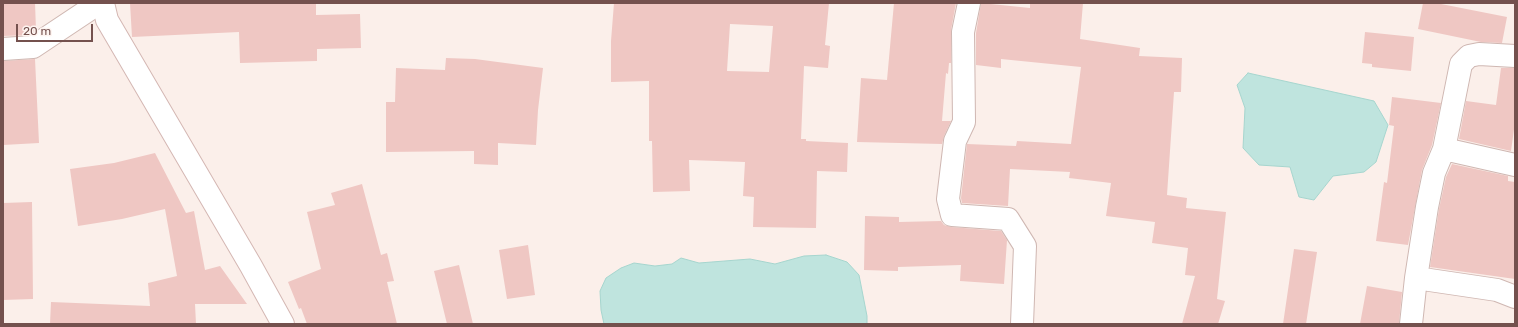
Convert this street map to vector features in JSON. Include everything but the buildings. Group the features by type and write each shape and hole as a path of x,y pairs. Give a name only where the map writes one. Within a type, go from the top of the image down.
{"street":[{"path":"3,49 33,47 99,3"},
{"path":"104,3 106,20 251,266 283,324"},
{"path":"969,3 963,32 964,122 955,141 948,199 952,215 1008,219 1021,239 1025,246 1022,324"},
{"path":"1411,324 1416,278 1427,207 1434,173 1444,149 1460,64 1469,56 1479,54 1515,56"},
{"path":"1444,149 1515,165"},
{"path":"1416,278 1496,290 1515,297"}],"water":[{"path":"1248,73 1374,101 1388,125 1376,162 1364,172 1333,176 1314,200 1299,197 1290,167 1259,165 1243,148 1245,108 1237,85"},
{"path":"826,255 847,262 859,275 867,316 867,324 604,324 601,310 600,291 606,278 621,268 634,263 655,266 672,264 681,258 699,263 750,259 775,264 804,256"}]}
